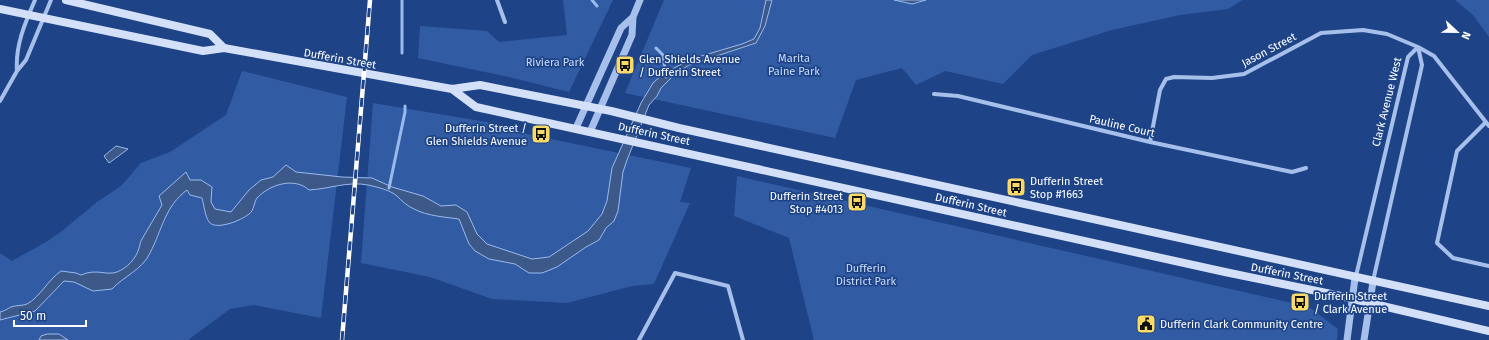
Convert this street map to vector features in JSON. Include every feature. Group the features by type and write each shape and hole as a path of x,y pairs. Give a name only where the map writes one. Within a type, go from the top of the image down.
{"main road":[{"path":"66,0 210,34 224,48"},
{"name":"Dufferin Street","path":"0,9 203,51 224,48 452,89 480,85 617,112 679,128 1373,282 1489,306"},
{"name":"Dufferin Street","path":"452,89 476,107 1352,299 1489,331"}],"street":[{"path":"17,72 16,57 35,0"},
{"path":"0,101 26,60 51,0"},
{"path":"497,0 504,22"},
{"path":"590,132 632,35 633,17 640,0"},
{"path":"576,128 621,28 633,17"},
{"name":"Jason Street","path":"1150,142 1160,90 1166,79 1174,77 1227,78 1244,74 1266,64 1305,40 1322,33 1334,31 1364,30 1387,34 1418,47"},
{"path":"1418,47 1434,56 1488,124 1457,151 1437,243 1453,258 1489,266"},
{"name":"Clark Avenue West","path":"1347,340 1355,278 1408,57 1418,47"},
{"name":"Clark Avenue West","path":"1364,340 1373,282 1422,65 1418,47"},
{"name":"Pauline Court","path":"934,94 958,96 1150,142 1292,172 1306,168"},
{"path":"639,340 675,273 728,286 743,340"}],"green space":[{"name":"Riviera Park","path":"563,0 613,0 569,92 509,77 418,58 420,26 487,31 499,42 567,35"},
{"name":"Marita Paine Park","path":"664,0 1242,0 1228,9 1180,15 1112,30 1032,55 1003,84 945,71 916,85 902,68 856,80 835,138 625,93"},
{"path":"1455,0 1489,0 1489,37 1473,15"},
{"path":"242,71 347,97 321,318 254,305 230,309 188,340 0,340 0,253 12,261 46,242 62,231 97,202 121,186 141,163 170,152 226,115"},
{"path":"373,103 505,125 527,134 691,168 680,202 690,203 654,284 632,286 567,303 492,299 430,277 361,263"},
{"name":"Dufferin District Park","path":"737,176 1309,307 1338,329 1337,340 814,340 789,238 734,216"}],"shaded area":[{"path":"766,0 772,0 765,26 756,43 689,65 675,74 661,88 657,96 649,105 627,160 623,172 618,211 614,221 606,228 599,240 557,267 542,273 529,273 515,264 489,259 475,251 469,244 459,219 436,216 419,211 411,208 391,192 368,185 353,184 309,190 303,186 290,183 275,186 262,193 257,198 251,213 235,222 223,225 212,224 209,222 202,198 190,195 187,190 174,203 169,211 147,259 112,289 93,291 74,282 64,281 35,311 0,320 0,312 13,306 27,304 32,301 61,271 81,275 92,272 113,273 128,266 136,256 141,240 162,205 159,196 186,172 190,180 201,180 212,187 211,202 215,209 231,212 249,190 261,180 273,177 286,165 296,172 342,177 372,178 392,187 423,196 441,206 456,205 467,212 477,234 487,244 532,259 549,257 588,231 602,214 607,201 612,168 641,103 653,83 663,74 691,59 754,39 760,28"},
{"path":"894,0 926,0 912,4"},
{"path":"116,146 128,149 109,163 104,156"},
{"path":"47,334 59,334 68,340 39,340 41,336"}],"waterway":[{"path":"402,0 402,53"},
{"path":"592,0 597,6"},
{"path":"656,48 663,55 666,77"},
{"path":"389,188 405,106"}],"railway":[{"path":"342,340 370,0"}],"place":[{"name":"Glen Shields Avenue / Dufferin Street","path":"625,65"},
{"name":"Dufferin Street / Glen Shields Avenue","path":"541,134"},
{"name":"Dufferin Street Stop #1663","path":"1016,187"},
{"name":"Dufferin Street Stop #4013","path":"857,202"},
{"name":"Dufferin Street / Clark Avenue","path":"1300,302"},
{"name":"Dufferin Clark Community Centre","path":"1146,324"}]}
